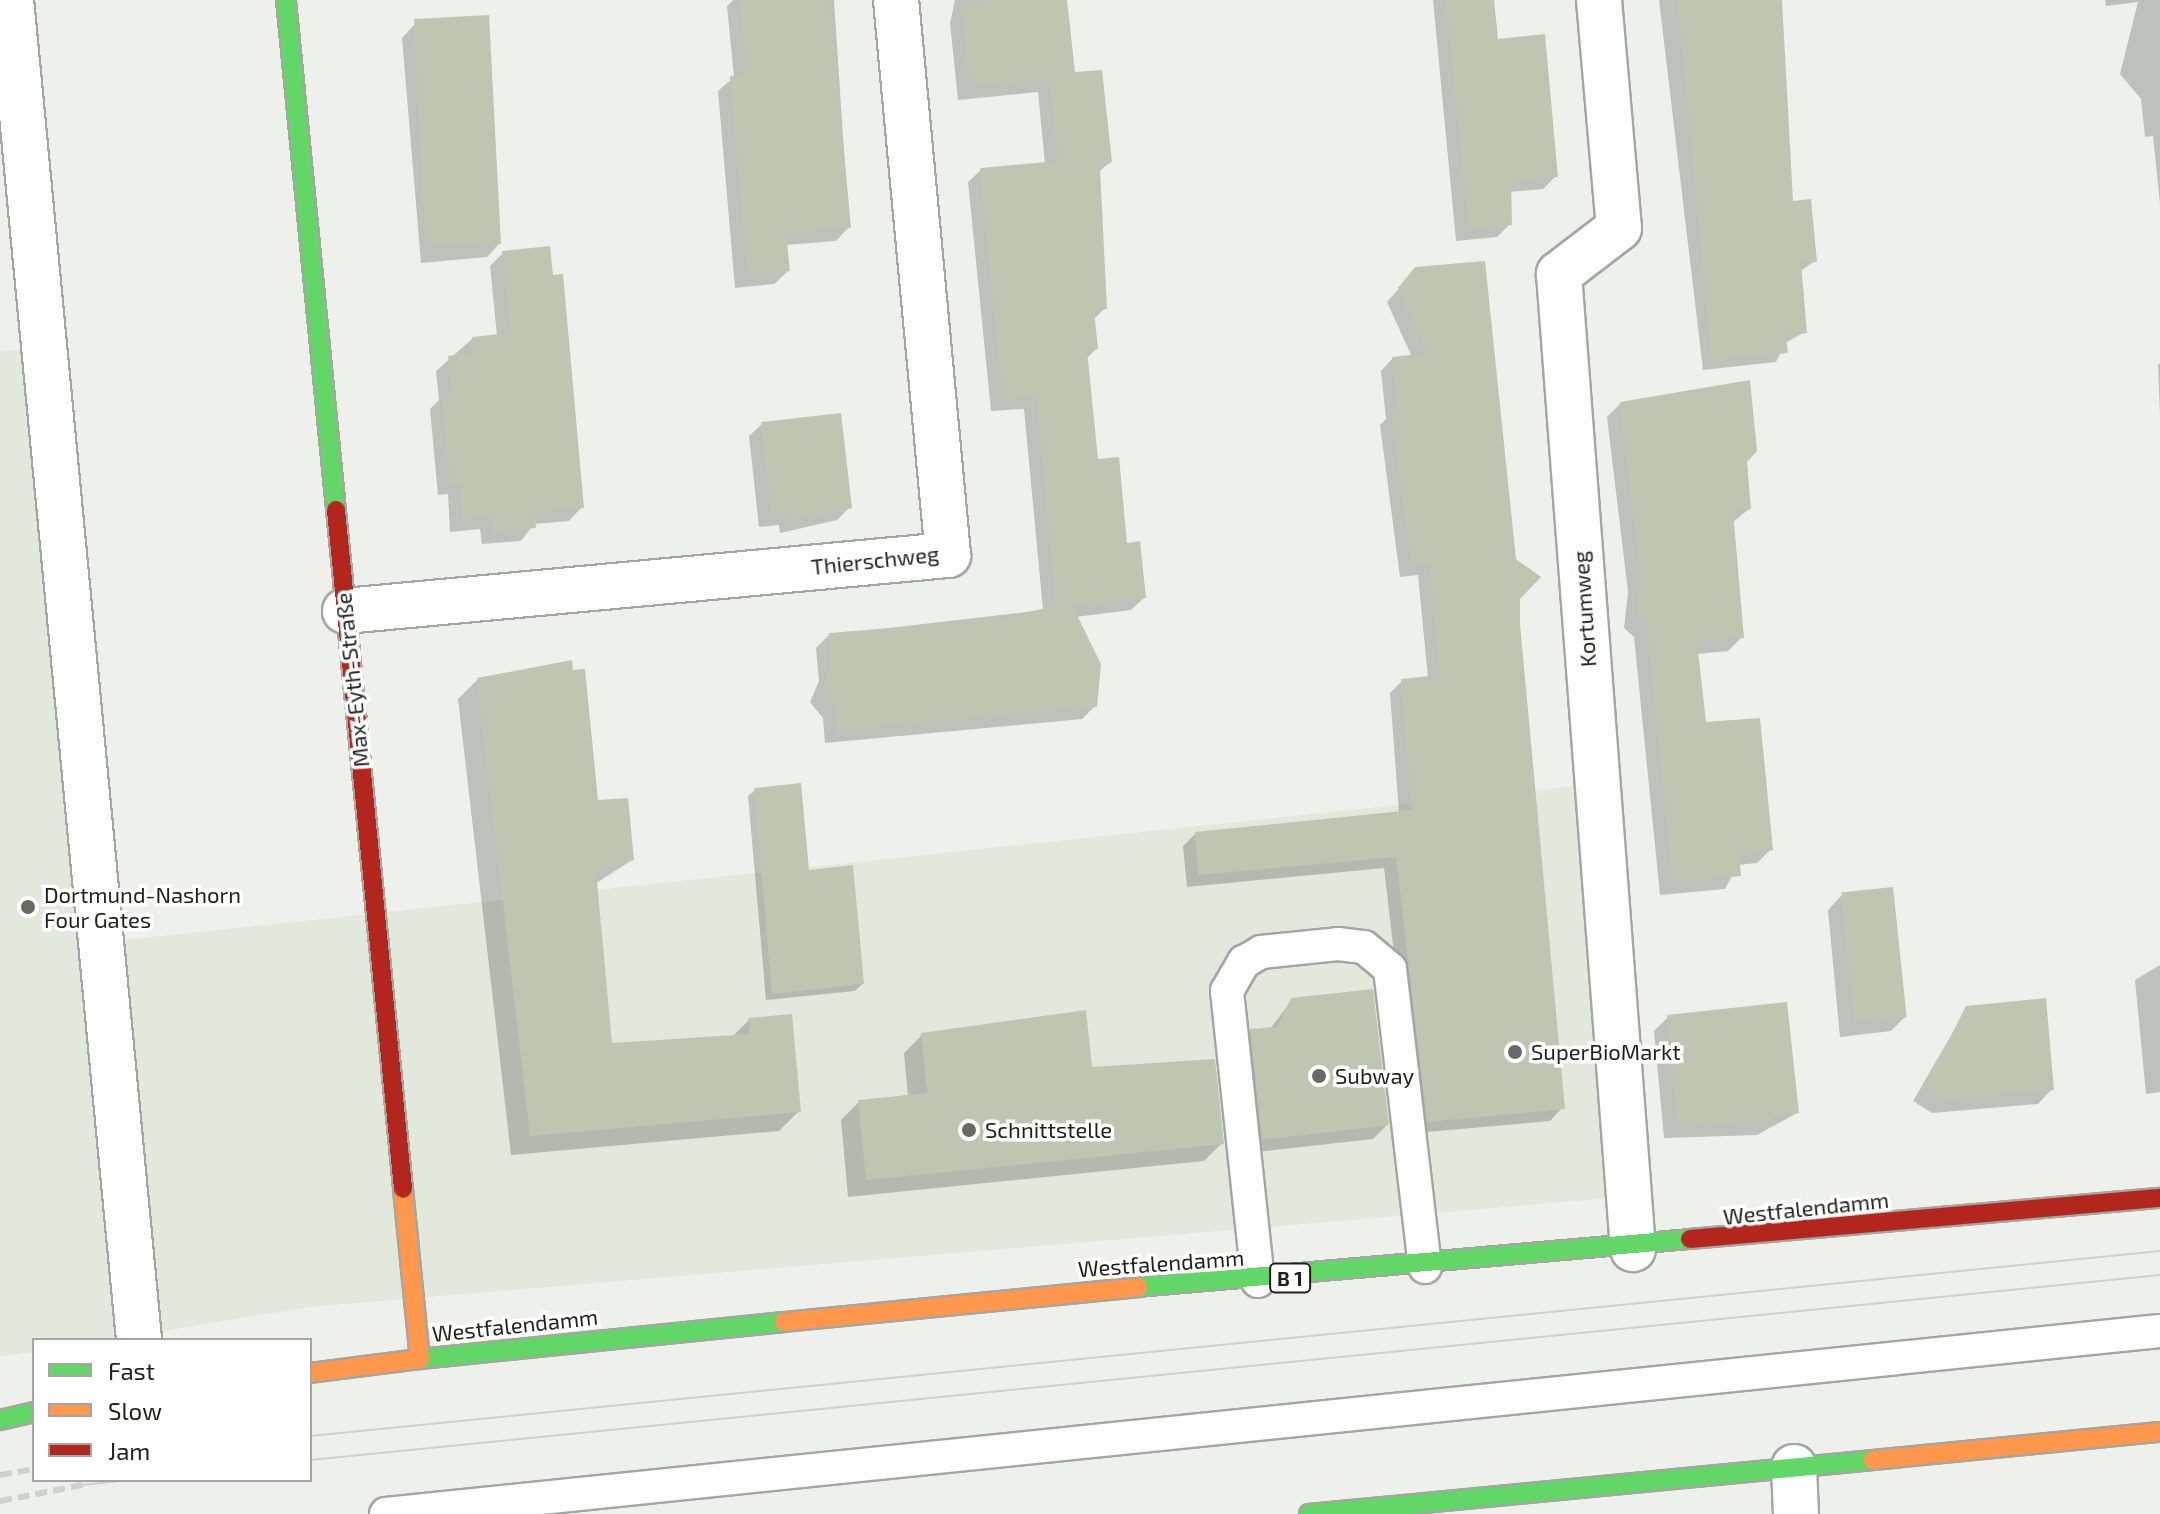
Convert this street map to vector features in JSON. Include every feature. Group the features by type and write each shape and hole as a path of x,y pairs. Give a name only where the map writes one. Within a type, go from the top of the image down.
{"main road":[{"name":"Max-Eyth-Straße","path":"286,0 420,1359"},
{"name":"Westfalendamm","path":"312,1373 420,1359 2160,1198"},
{"path":"0,1420 32,1412"},
{"path":"1309,1514 2160,1432"}],"street":[{"path":"11,0 139,1338"},
{"name":"Thierschweg","path":"345,611 948,555 896,0"},
{"name":"Kortumweg","path":"1599,0 1619,228 1559,274 1633,1249"},
{"path":"1794,1467 1796,1514"}],"lane":[{"path":"1258,1281 1227,991 1244,962 1261,952 1338,944 1364,947 1390,969 1425,1267"},
{"path":"386,1514 2160,1331"}],"shaded area":[{"path":"34,350 95,943 1585,785 1612,1198 310,1307 120,1338 32,1338 32,1352 0,1356 0,351"}],"building":[{"path":"740,0 830,0 851,228 786,234 790,271 748,275 730,76 747,74"},
{"path":"991,0 1067,0 1075,72 1102,70 1112,162 1100,169 1107,309 1094,310 1098,349 1087,350 1098,459 1119,457 1127,543 1140,541 1146,598 1073,607 1101,664 1097,707 838,731 835,705 822,688 831,666 829,633 991,620 1056,606 1037,397 1003,400 980,168 1058,161 1050,80 970,88 962,8"},
{"path":"1446,0 1494,0 1498,39 1545,34 1558,177 1511,181 1512,225 1469,229"},
{"path":"1678,0 1782,0 1793,201 1811,199 1817,262 1801,263 1807,333 1786,335 1788,353 1712,361"},
{"path":"489,15 501,244 426,248 414,19"},
{"path":"550,246 553,275 563,274 584,508 534,513 536,528 494,532 493,517 463,520 460,482 450,483 442,394 452,394 448,356 473,353 472,337 511,333 502,251"},
{"path":"1485,261 1516,559 1541,577 1520,599 1520,624 1565,1109 1427,1122 1396,857 1198,875 1195,832 1412,810 1401,679 1440,675 1430,564 1412,566 1391,411 1398,410 1392,357 1428,353 1398,288 1415,267"},
{"path":"1750,380 1757,451 1747,462 1751,509 1733,511 1744,638 1697,642 1706,722 1760,718 1773,850 1739,854 1741,876 1673,883 1647,623 1637,614 1641,577 1620,402"},
{"path":"841,413 852,508 793,521 791,513 772,515 761,422"},
{"path":"572,660 573,670 585,669 598,800 628,798 634,860 596,871 612,1043 750,1034 748,1018 792,1014 801,1112 530,1136 477,678"},
{"path":"801,783 809,870 853,865 864,984 772,994 754,788"},
{"path":"1893,887 1907,1017 1855,1023 1841,892"},
{"path":"1373,989 1389,1125 1262,1140 1250,1029 1277,1027 1291,998"},
{"path":"2046,998 2054,1090 1947,1100 1925,1087 1966,1006"},
{"path":"1787,1002 1799,1113 1773,1116 1774,1122 1678,1125 1667,1015"},
{"path":"1086,1010 1092,1067 1215,1059 1224,1144 866,1180 858,1100 927,1093 921,1033"}],"tram line":[{"path":"312,1436 2160,1251"},
{"path":"312,1460 2160,1275"},
{"path":"82,1485 110,1482"}],"railway":[{"path":"0,1475 32,1469"},
{"path":"0,1501 82,1485"}],"traffic: fast":[{"path":"286,0 336,510"},
{"path":"1138,1287 1690,1239"},
{"path":"420,1359 784,1322"},
{"path":"0,1420 32,1412"},
{"path":"1309,1514 1873,1460"}],"traffic: slow":[{"path":"403,1189 420,1359"},
{"path":"784,1322 1138,1287"},
{"path":"312,1373 420,1359"},
{"path":"1873,1460 2160,1432"}],"traffic: jam":[{"path":"336,510 403,1189"},
{"path":"1690,1239 2160,1198"}],"place":[{"name":"Dortmund-Nashorn Four Gates","path":"28,907"},
{"name":"SuperBioMarkt","path":"1515,1052"},
{"name":"Subway","path":"1319,1076"},
{"name":"Schnittstelle","path":"969,1130"}]}
